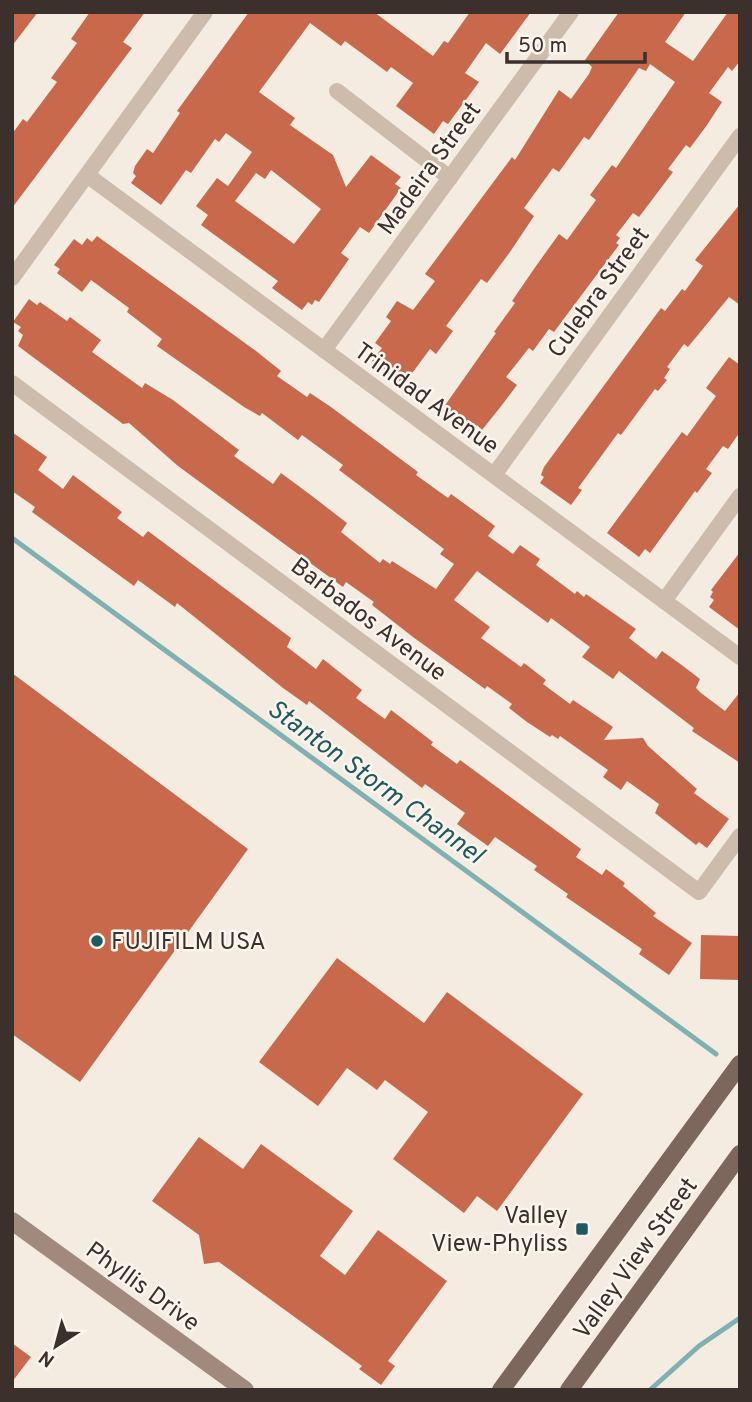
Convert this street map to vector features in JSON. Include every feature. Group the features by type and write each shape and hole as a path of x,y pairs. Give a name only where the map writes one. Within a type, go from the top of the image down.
{"main road":[{"name":"Valley View Street","path":"501,1390 740,1064"},
{"name":"Valley View Street","path":"569,1390 740,1154"}],"street":[{"path":"12,278 205,12"},
{"name":"Madeira Street","path":"324,350 571,12"},
{"path":"337,91 450,178"},
{"name":"Culebra Street","path":"494,475 740,136"},
{"name":"Trinidad Avenue","path":"87,175 740,657"},
{"name":"Barbados Avenue","path":"12,383 699,892 740,836"},
{"path":"664,601 740,496"},
{"name":"Phyllis Drive","path":"12,1221 245,1390"}],"building":[{"path":"12,12 38,12 12,46"},
{"path":"90,12 145,12 123,42 132,48 12,208 12,134 23,119 27,122 57,82 51,78 77,43 71,39"},
{"path":"249,12 374,12 433,56 444,41 448,43 470,12 531,12 500,54 486,43 465,73 479,82 448,124 443,121 434,134 396,106 413,83 391,67 387,72 345,41 341,46 310,23 259,92 295,118 290,125 333,155 346,187 371,155 401,177 395,184 401,188 369,233 360,227 341,253 349,259 319,302 315,300 312,305 308,302 302,310 272,288 278,281 201,225 208,215 196,206 217,178 228,186 252,152 226,133 219,142 215,139 191,173 186,170 161,205 131,183 136,176 133,173 135,166 147,149 153,153 180,113 177,111","holes":["271,170 321,209 294,244 235,201 256,173 265,179"]},
{"path":"619,12 686,12 665,42 693,61 728,12 740,12 740,61 732,71 728,67 709,93 722,102 707,125 690,148 686,145 668,169 673,172 639,217 633,213 616,235 620,238 616,243 619,245 554,332 549,329 533,351 529,348 506,377 517,385 502,405 482,430 477,425 471,433 441,411 496,333 494,332 515,303 512,301 536,266 559,234 567,240 596,200 590,195 612,165 616,168 675,82 650,64 646,71 639,68 589,140 584,137 559,172 553,168 524,208 534,216 510,252 487,283 481,279 446,326 453,331 436,354 430,349 404,384 372,361 382,348 375,343 391,321 386,317 397,301 413,310 435,281 425,274 512,157 515,160 559,90 571,99 592,67 585,60"},
{"path":"740,204 740,305 729,297 688,347 684,344 667,367 670,369 664,378 667,380 658,391 655,389 621,435 618,433 578,488 582,490 571,505 540,483 544,477 541,475 544,467 661,308 665,311 682,289 685,291 703,266 695,260"},
{"path":"97,236 256,351 281,371 277,376 307,397 310,393 331,407 418,472 416,475 448,498 451,494 495,526 488,536 513,554 520,545 540,559 536,565 575,594 577,591 584,597 586,594 636,629 629,638 656,659 662,651 679,663 700,679 696,688 725,711 740,692 740,763 692,731 694,728 619,671 613,679 582,657 590,647 551,618 548,623 477,571 454,600 490,627 481,638 521,667 524,663 546,680 543,684 570,704 573,700 613,727 604,740 643,738 648,746 697,789 694,793 729,819 707,848 699,842 696,845 655,813 659,804 627,781 621,790 603,777 608,770 560,736 558,739 552,735 550,737 527,722 509,708 512,704 487,686 485,689 413,637 372,605 374,602 346,582 343,587 178,466 129,423 123,424 18,346 23,335 18,331 21,327 13,322 29,299 37,305 40,302 67,321 70,317 101,340 92,352 142,388 145,383 173,400 239,450 234,456 273,484 281,473 347,523 341,532 380,563 383,559 390,564 392,561 436,589 454,564 440,554 444,549 339,470 343,465 302,435 298,440 262,413 260,416 244,407 157,346 162,339 127,312 129,308 91,280 82,292 57,273 60,269 54,265 74,239 82,245 87,238 92,242"},
{"path":"729,357 740,365 740,432 728,449 723,446 706,469 712,473 697,493 695,491 650,553 645,549 639,557 607,533 682,432 687,436 716,396 706,388"},
{"path":"12,432 47,457 38,470 63,489 73,475 122,512 117,518 143,537 148,531 291,638 287,647 316,669 323,659 362,690 356,698 385,719 391,710 433,742 431,745 457,764 460,760 581,849 576,857 602,875 606,869 625,883 623,886 656,913 653,916 692,943 669,975 639,954 642,949 566,897 568,894 534,870 537,866 495,837 488,846 457,824 465,813 425,784 422,788 309,701 307,705 283,688 177,603 175,607 138,580 134,586 32,512 35,507 12,491"},
{"path":"740,552 740,630 709,607 714,600 710,597 713,592 711,590"},
{"name":"FUJIFILM USA","path":"12,673 248,849 80,1082 12,1034"},
{"path":"701,935 740,936 740,980 700,979"},
{"path":"337,958 424,1023 447,992 583,1094 497,1211 477,1196 464,1213 393,1159 428,1112 385,1080 377,1090 347,1068 318,1106 259,1062"},
{"path":"199,1137 243,1169 261,1144 353,1211 320,1256 345,1275 378,1230 447,1281 388,1361 395,1366 381,1385 359,1369 362,1366 219,1262 204,1264 199,1235 152,1201"},
{"path":"12,1343 31,1357 12,1382"}],"waterway":[{"name":"Stanton Storm Channel","path":"12,538 716,1054"},
{"path":"650,1390 699,1346 740,1318"}],"place":[{"name":"FUJIFILM USA","path":"97,941"},
{"name":"Valley View-Phyliss","path":"582,1229"}]}
